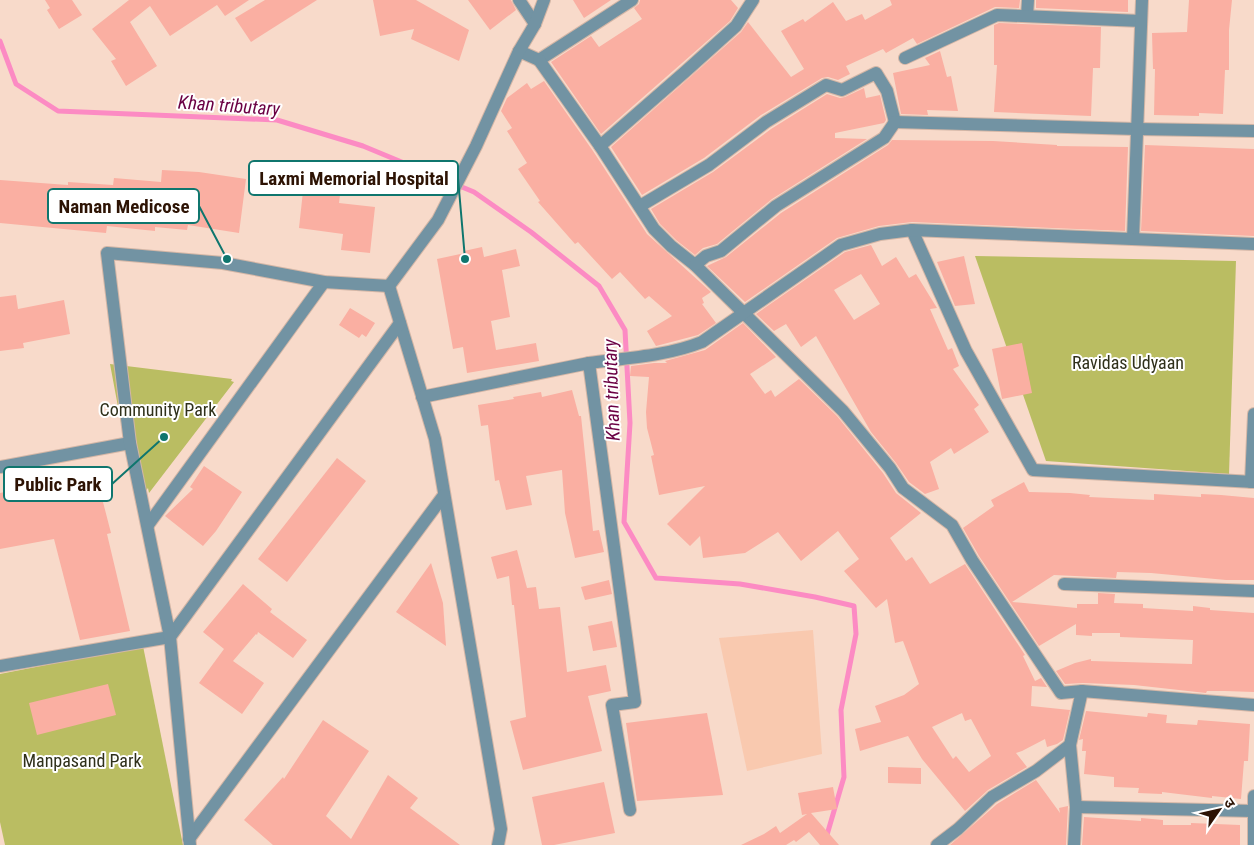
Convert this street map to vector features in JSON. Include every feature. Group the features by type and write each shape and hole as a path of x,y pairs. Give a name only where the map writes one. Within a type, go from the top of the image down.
{"street":[{"path":"518,0 535,24"},
{"path":"389,286 438,220 476,146 519,51 535,24 544,0"},
{"path":"540,60 632,0"},
{"path":"600,146 736,26 753,0"},
{"path":"1027,16 1028,0"},
{"path":"1133,238 1142,0"},
{"path":"905,58 997,15 1141,21"},
{"path":"519,51 540,60 600,146 654,229 671,246 695,265 843,411 890,468 903,488 952,525 972,560 1061,693 1082,691 1254,705"},
{"path":"640,206 709,165 766,122 826,85 842,90 876,74 887,91 896,122"},
{"path":"896,122 1136,129 1254,130"},
{"path":"695,265 706,256 721,251 776,206 884,138 896,122"},
{"path":"912,230 966,351 1033,470 1252,482 1254,414"},
{"path":"422,397 589,363 650,355 689,347 702,342 841,245 880,234 912,230 1254,244"},
{"path":"189,842 170,636 130,443 107,252 223,263 324,282 389,286"},
{"path":"148,525 324,282"},
{"path":"389,286 435,439 501,829 498,845"},
{"path":"0,666 170,636 400,323"},
{"path":"589,363 635,702 612,705 630,810"},
{"path":"0,467 130,443"},
{"path":"189,842 444,495"},
{"path":"1064,584 1254,591"},
{"path":"1074,845 1076,807 1070,745 1082,691"},
{"path":"937,845 958,829 992,797 1036,771 1070,745"},
{"path":"1254,796 1254,845"},
{"path":"1076,807 1253,811"}],"shaded area":[{"path":"813,630 822,754 747,771 719,638"}],"green space":[{"name":"Ravidas Udyaan","path":"975,256 1236,261 1229,474 1046,461"},
{"name":"Community Park","path":"110,364 232,379 231,381 234,382 149,493 148,488 136,503"},
{"name":"Manpasand Park","path":"143,646 183,845 5,845 0,822 0,674"}],"building":[{"path":"45,0 72,0 82,15 59,29 47,10 50,8"},
{"path":"129,0 249,0 225,16 217,5 170,36 150,6 130,22 157,66 126,86 111,61 116,59 92,29"},
{"path":"265,0 317,0 251,42 235,18"},
{"path":"373,0 416,0 469,30 459,61 411,39 414,29 380,36"},
{"path":"468,0 511,0 516,10 490,30"},
{"path":"573,0 611,0 584,18"},
{"path":"640,0 731,0 738,8 730,21 601,134 551,62 591,36 599,47 642,19 634,8 639,4"},
{"path":"890,0 1020,0 1019,8 995,7 917,44 913,38 886,53 883,49 846,66 850,74 838,80 828,77 822,78 761,115 704,158 642,195 611,147 741,32 748,22 791,77 804,69 781,31 803,19 805,22 833,2 846,21 862,14 865,20 892,5"},
{"path":"1036,0 1128,0 1128,12 1036,8"},
{"path":"1189,0 1232,0 1229,30 1229,70 1225,70 1223,114 1199,113 1199,116 1154,115 1155,69 1153,69 1152,33 1187,32"},
{"path":"999,23 1101,27 1100,68 1093,68 1091,116 994,112 997,65 994,65 994,25"},
{"path":"940,51 947,77 951,76 958,111 927,110 928,115 901,114 893,73 930,65 925,58"},
{"path":"544,81 593,151 647,234 711,292 702,298 704,303 702,304 716,323 698,335 656,346 647,331 672,316 649,296 645,299 620,272 612,279 578,242 575,244 538,202 540,201 518,169 527,163 507,131 512,128 501,111 507,98 527,83 531,89"},
{"path":"864,88 866,98 880,95 886,120 884,123 835,133 835,138 867,139 772,199 717,244 703,248 695,255 660,224 651,209 713,172 771,129 827,94 840,98"},
{"path":"892,140 993,141 1057,146 1128,147 1125,231 912,222 879,226 837,238 745,302 707,266 726,257 781,213 888,145"},
{"path":"1145,145 1254,149 1254,236 1141,231"},
{"path":"162,170 199,172 246,179 239,233 188,225 187,230 155,227 155,231 107,226 106,233 0,223 0,180 68,185 68,182 113,185 114,178 161,182"},
{"path":"304,182 341,187 339,203 375,207 370,253 341,250 343,234 299,228"},
{"path":"871,245 882,266 896,257 909,278 916,274 937,308 930,309 948,350 952,348 959,366 953,369 979,405 974,409 989,432 954,454 951,448 930,462 939,489 925,494 909,482 871,432 816,336 801,347 786,324 774,331 756,314 845,252","holes":["861,274 880,304 854,320 834,290"]},
{"path":"482,247 484,257 516,249 520,266 502,270 510,317 491,321 496,350 536,343 539,361 467,373 463,347 453,349 437,259"},
{"path":"964,256 975,304 955,306 937,262"},
{"path":"16,295 18,309 64,300 70,334 23,343 24,348 0,351 0,297"},
{"path":"350,308 375,323 366,337 362,334 359,338 339,325"},
{"path":"743,323 776,357 750,374 765,394 771,390 775,397 799,379 837,416 883,473 896,493 921,513 890,538 906,561 912,557 930,584 965,564 1025,655 1023,656 1035,681 1041,678 1047,687 1032,686 1031,706 1070,710 1063,740 1047,747 1045,739 1016,753 1027,767 988,790 965,811 922,759 908,736 860,751 855,729 881,722 875,706 904,695 919,684 903,641 895,643 887,599 876,608 844,571 859,559 838,531 801,561 778,532 745,553 703,558 700,536 690,546 667,524 705,486 659,495 651,456 654,455 647,428 646,412 649,377 630,376 631,366 667,363 665,361 705,350","holes":["962,713 965,721 971,719 991,756 969,772 956,756 953,759 932,727"]},
{"path":"1022,343 1032,393 1002,399 992,349"},
{"path":"572,390 579,416 581,416 593,531 599,530 604,552 575,558 565,513 562,470 526,476 532,505 506,510 499,480 495,481 488,425 481,426 478,405 541,392 542,397"},
{"path":"337,458 366,481 287,582 258,559"},
{"path":"204,466 242,492 216,531 203,546 165,516 193,489 190,487"},
{"path":"96,475 111,533 107,534 130,631 80,640 54,539 0,549 0,493 34,486 35,491"},
{"path":"1024,482 1029,492 1070,493 1090,495 1089,497 1154,500 1154,494 1201,497 1201,494 1254,498 1254,580 1226,580 1117,572 1116,578 1054,575 1012,602 1077,608 1077,604 1098,604 1098,593 1115,594 1114,603 1143,604 1143,608 1193,611 1193,606 1210,608 1210,610 1254,613 1254,692 1207,691 1206,693 1134,685 1065,684 1056,671 1091,659 1091,661 1192,664 1193,640 1120,637 1120,633 1092,633 1092,636 1076,635 1076,624 1039,646 979,556 963,528 994,506 991,500"},
{"path":"517,550 527,588 536,587 539,609 560,607 567,672 606,665 611,691 588,696 602,751 523,770 510,721 526,717 514,605 512,605 509,576 497,579 491,557"},
{"path":"431,563 443,603 446,646 396,612"},
{"path":"609,580 612,594 585,600 581,587"},
{"path":"243,584 272,609 270,612 307,640 293,658 258,632 256,634 233,661 264,683 242,714 199,683 224,649 203,632"},
{"path":"612,621 617,647 593,651 588,626"},
{"path":"108,684 116,715 37,735 29,703"},
{"path":"1086,711 1147,717 1148,713 1167,715 1166,723 1197,725 1198,720 1250,724 1248,761 1244,761 1241,799 1212,796 1212,798 1162,792 1162,794 1138,793 1139,788 1114,787 1114,777 1084,774 1086,751 1082,751 1083,739 1079,740"},
{"path":"707,713 723,795 637,801 626,723"},
{"path":"323,720 369,751 326,816 351,839 388,775 418,798 410,808 460,845 273,845 244,820 283,777 284,779"},
{"path":"888,767 921,768 921,784 888,783"},
{"path":"1036,780 1060,813 1059,808 1068,806 1066,845 950,845 997,804"},
{"path":"604,782 615,833 554,845 542,845 532,797"},
{"path":"833,787 837,809 811,813 839,845 820,845 809,832 796,842 794,840 786,845 741,845 776,826 780,833 807,814 802,815 798,793"},
{"path":"1084,817 1141,821 1141,818 1163,820 1163,825 1191,825 1191,823 1240,825 1240,845 1082,845"}],"waterway":[{"name":"Khan tributary","path":"0,41 16,84 58,111 277,120 363,146 474,192 531,232 599,286 625,330 630,423 624,522 656,578 740,584 854,606 856,634 841,710 844,777 824,845"}],"place":[{"name":"Naman Medicose","path":"227,259"},
{"name":"Laxmi Memorial Hospital","path":"465,259"},
{"name":"Public Park","path":"164,437"}]}
